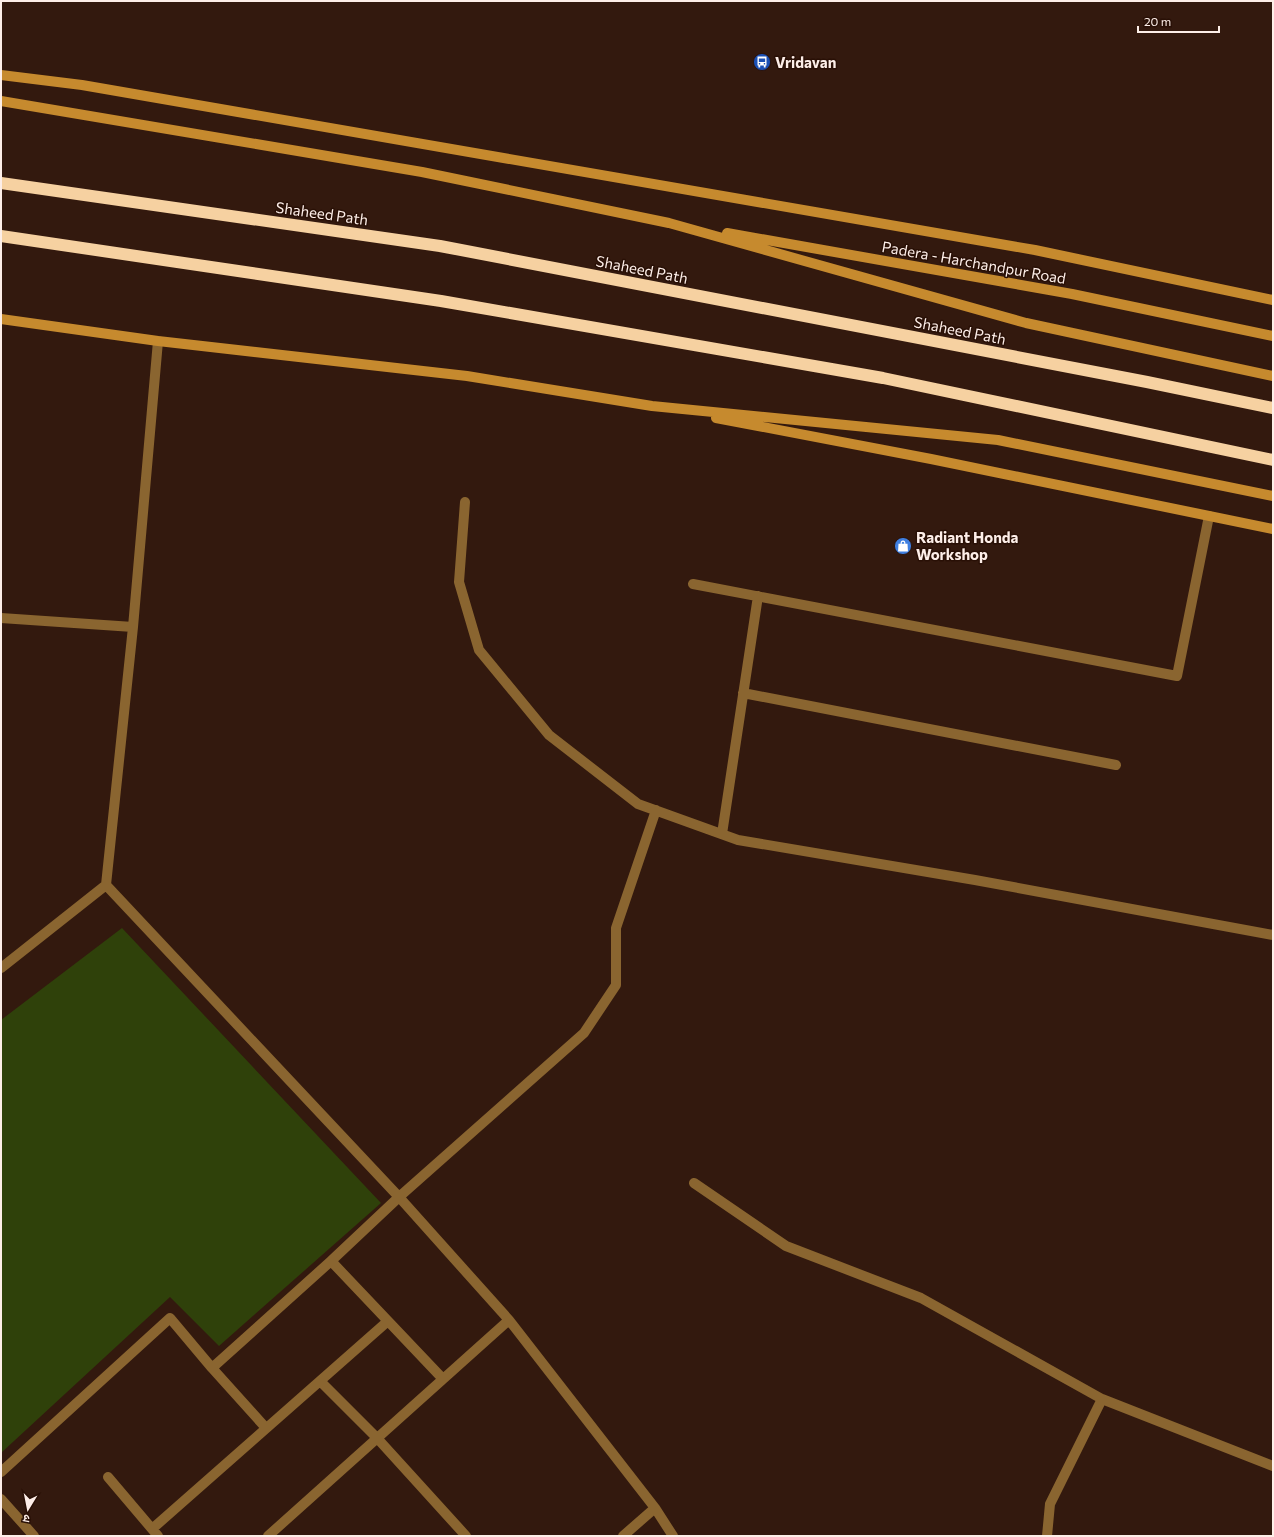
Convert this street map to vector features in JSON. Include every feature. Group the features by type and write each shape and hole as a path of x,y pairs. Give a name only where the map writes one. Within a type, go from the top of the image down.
{"highway":[{"name":"Shaheed Path","path":"1,183 440,246 1123,377 1273,408"},
{"path":"1,236 441,301 860,374 1273,460"}],"street":[{"path":"1,75 89,87 1028,249 1273,300"},
{"path":"1,101 422,172 670,223 1026,323 1273,376"},
{"name":"Padera - Harchandpur Road","path":"670,223 1072,294 1273,336"},
{"path":"1,319 158,341 467,376 652,406 931,459 1273,529"},
{"path":"1,968 106,885 132,627 158,341"},
{"path":"652,406 998,440 1273,496"},
{"path":"465,502 459,582 479,650 549,735 638,804 738,840 976,880 1273,935"},
{"path":"693,584 1177,676 1209,516"},
{"path":"722,834 758,596"},
{"path":"1,618 132,627"},
{"path":"743,693 1116,765"},
{"path":"212,1368 331,1261 399,1197 584,1032 616,985 616,928 656,810"},
{"path":"106,885 399,1197 509,1320 655,1508 673,1536"},
{"path":"694,1183 786,1246 921,1298 1102,1399 1273,1466"},
{"path":"331,1261 443,1379"},
{"path":"1,1472 170,1318 212,1368 266,1428"},
{"path":"108,1477 155,1532 266,1428 388,1320"},
{"path":"268,1536 509,1320"},
{"path":"320,1380 377,1438 466,1536"},
{"path":"1047,1536 1050,1504 1102,1399"},
{"path":"1,1499 34,1536"},
{"path":"623,1536 655,1508"}],"green space":[{"path":"122,928 381,1203 219,1346 170,1297 1,1453 1,1020"}],"place":[{"name":"Vridavan","path":"762,62"},
{"name":"Radiant Honda Workshop","path":"903,546"}]}
